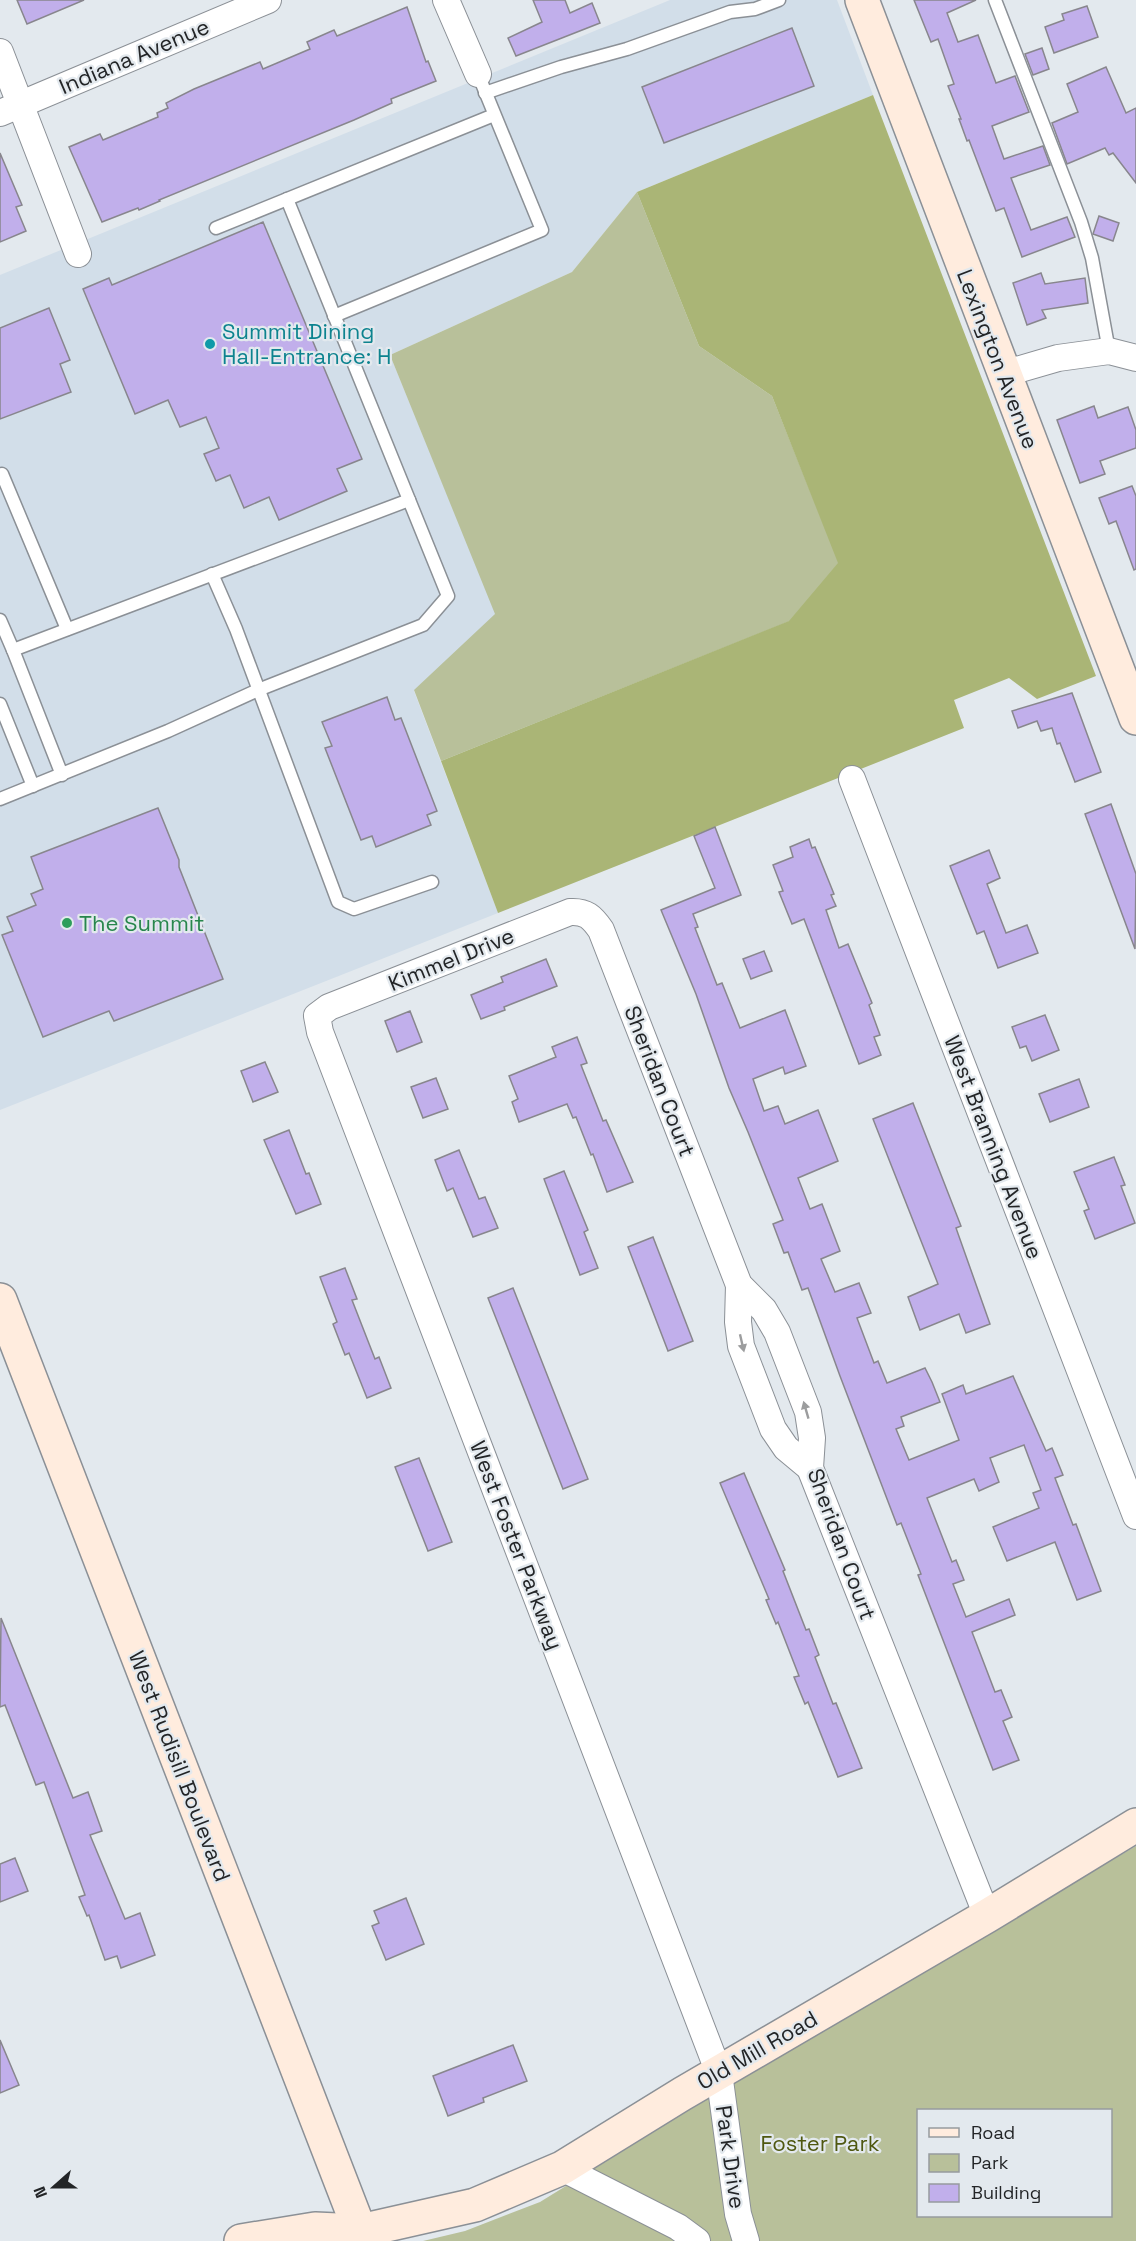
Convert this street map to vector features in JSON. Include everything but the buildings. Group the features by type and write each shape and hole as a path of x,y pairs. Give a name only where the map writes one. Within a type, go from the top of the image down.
{"street":[{"name":"Indiana Avenue","path":"10,108 268,0"},
{"path":"446,0 481,83"},
{"name":"Lexington Avenue","path":"862,0 1136,718"},
{"path":"0,52 10,108 78,254"},
{"path":"1003,374 1058,358 1109,351 1136,358"},
{"name":"West Branning Avenue","path":"852,779 1136,1516"},
{"name":"Kimmel Drive","path":"317,1016 329,1007 570,912 580,911 587,914"},
{"name":"Sheridan Court","path":"587,914 601,930 740,1285 764,1310 777,1332 808,1412 812,1438 810,1468 987,1916"},
{"name":"West Foster Parkway","path":"317,1016 320,1032 719,2073"},
{"path":"740,1285 738,1322 741,1346 773,1429 786,1448 810,1468"},
{"name":"West Rudisill Boulevard","path":"0,1300 352,2236"},
{"name":"Old Mill Road","path":"241,2241 315,2229 352,2236 475,2205 562,2168 1136,1825"},
{"name":"Park Drive","path":"719,2073 738,2214 746,2241"},
{"path":"562,2168 678,2227 697,2241"}],"lane":[{"path":"334,316 542,230 481,83 561,67 627,49 730,12 755,9 779,0"},
{"path":"995,0 1081,222 1092,258 1109,351"},
{"path":"216,228 494,115"},
{"path":"0,800 168,731 258,690 423,625 448,596 287,199"},
{"path":"0,475 2,474 67,629"},
{"path":"12,650 409,500"},
{"path":"212,574 236,629 338,902 354,909 432,882"},
{"path":"0,620 62,775"},
{"path":"0,704 33,786"}],"shaded area":[{"path":"670,0 837,0 873,95 637,192 572,272 390,355 496,614 414,691 498,913 0,1110 0,275"}],"green space":[{"path":"873,95 1096,676 1037,699 1009,678 954,700 964,728 498,913 441,761 789,621 838,563 772,396 699,346 637,192"},
{"path":"637,192 699,346 772,396 839,563 790,621 441,761 414,690 495,614 390,355 572,272"},
{"name":"Foster Park","path":"1136,1846 1136,2241 423,2241 465,2231 540,2202 757,2068"}],"place":[{"name":"Summit Dining Hall-Entrance: H","path":"210,344"},
{"name":"The Summit","path":"67,923"}]}
